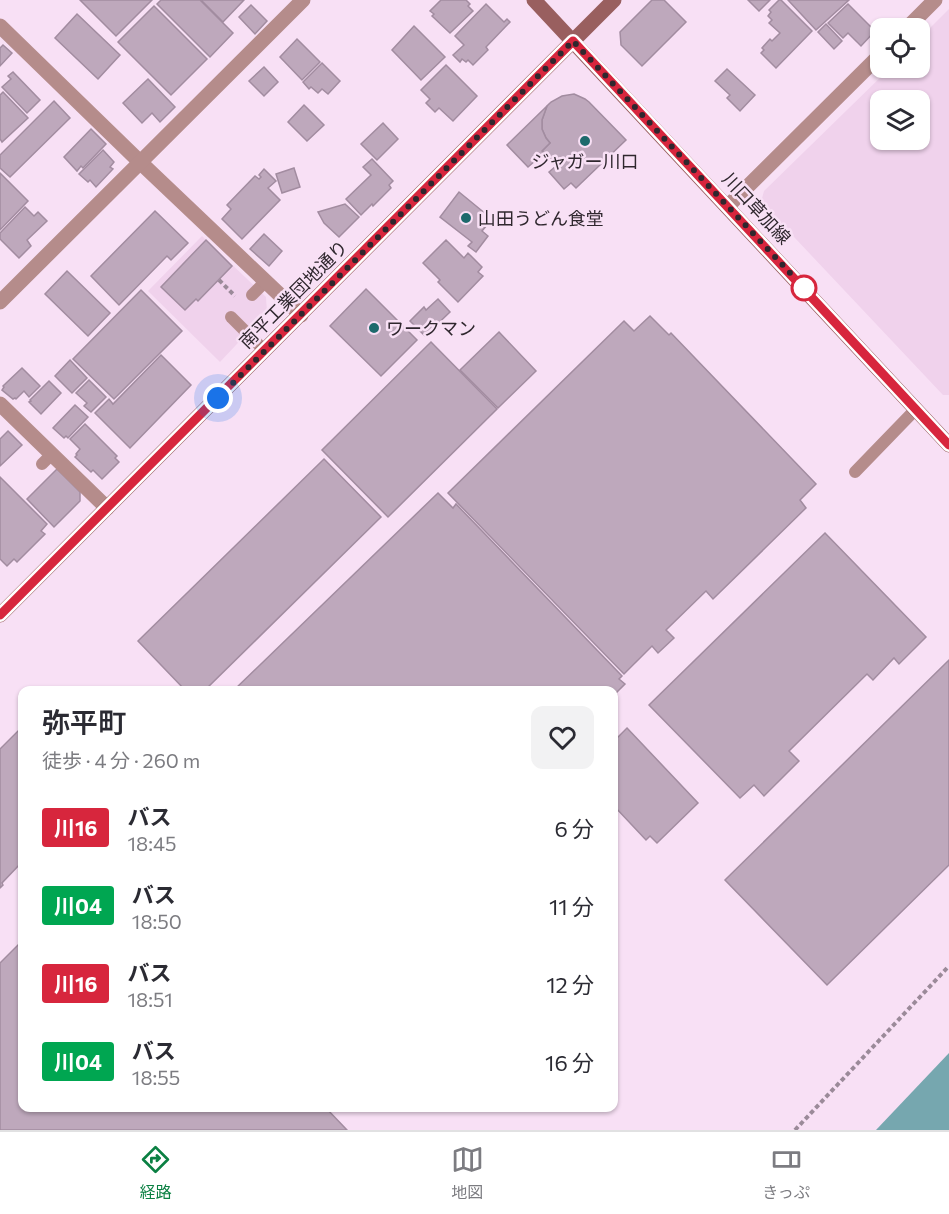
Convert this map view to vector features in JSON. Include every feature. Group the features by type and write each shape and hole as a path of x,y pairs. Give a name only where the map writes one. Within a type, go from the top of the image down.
{"street":[{"path":"7,300 303,0"},
{"name":"川口草加線","path":"534,0 949,444"},
{"name":"南平工業団地通り","path":"0,615 614,0"},
{"path":"917,18 935,0"},
{"path":"0,26 301,315"},
{"path":"728,206 870,65"},
{"path":"0,404 47,459 107,508"}],"lane":[{"path":"252,295 266,281"},
{"path":"231,317 265,351"},
{"path":"855,472 916,409"}],"path":[{"path":"219,280 235,296"},
{"path":"795,1130 949,966"}],"shaded area":[{"path":"949,9 949,395 943,395 761,202 764,191 880,78 930,78 930,28"},
{"path":"202,236 266,297 267,312 220,362 148,291"},
{"path":"949,1053 949,1130 876,1130"}],"building":[{"path":"80,0 152,0 116,36"},
{"path":"161,0 200,0 233,33 210,57 157,4"},
{"path":"201,0 244,0 223,22"},
{"path":"441,0 466,0 473,11 450,33 432,16 434,14 430,11"},
{"path":"652,0 664,0 686,22 642,66 621,45 620,32"},
{"path":"748,0 770,0 759,11"},
{"path":"779,0 812,31 776,68 761,53 764,50 762,48 770,39 772,41 780,33 769,23 772,20 768,16 771,12 769,10"},
{"path":"788,0 849,0 816,30"},
{"path":"486,4 504,22 507,19 510,22 486,47 488,50 473,65 468,60 466,62 462,59 460,62 453,55 464,45 455,36"},
{"path":"848,4 870,26 870,36 861,46 848,33 843,38 828,23"},
{"path":"251,5 267,21 255,34 239,17"},
{"path":"154,6 207,59 171,95 118,42"},
{"path":"77,14 120,55 98,79 55,38"},
{"path":"826,24 842,41 834,49 818,32"},
{"path":"414,26 445,57 421,80 392,50"},
{"path":"297,39 320,62 302,80 280,57"},
{"path":"3,45 12,53 0,66 0,48"},
{"path":"322,63 340,81 328,94 322,89 318,93 311,87 309,89 303,82"},
{"path":"446,65 477,96 453,121 439,108 435,112 426,103 430,99 421,90"},
{"path":"264,67 278,82 264,96 249,81"},
{"path":"727,69 755,95 740,111 727,98 730,95 715,81"},
{"path":"13,72 40,100 27,113 2,87 11,79 8,76"},
{"path":"148,79 175,107 160,122 152,113 142,123 123,103"},
{"path":"3,92 28,118 2,142 0,139 0,95"},
{"path":"574,94 589,102 626,140 576,188 571,183 564,189 549,172 556,166 542,151 550,143 542,129 542,120 551,102 562,96"},
{"path":"54,101 70,118 10,177 0,168 0,155"},
{"path":"304,105 324,125 307,141 288,122"},
{"path":"547,106 542,120 542,129 550,143 542,151 544,153 528,167 507,145"},
{"path":"383,123 398,139 377,160 361,144"},
{"path":"91,129 106,144 83,168 81,166 77,171 64,157"},
{"path":"103,150 114,162 110,167 113,169 96,187 90,180 88,182 79,174"},
{"path":"372,159 393,181 389,185 391,188 361,215 346,199 371,175 363,167"},
{"path":"294,168 300,187 282,193 276,174"},
{"path":"264,169 276,181 268,188 280,200 242,239 222,219 231,209 227,205 255,176 259,179"},
{"path":"0,173 28,201 0,230"},
{"path":"459,192 492,219 482,231 488,236 476,252 468,246 472,242 440,217"},
{"path":"345,204 359,217 339,237 324,223 318,212"},
{"path":"25,207 34,216 38,212 47,221 27,240 31,246 19,258 0,239 0,233"},
{"path":"155,211 188,243 171,260 167,256 119,305 91,276"},
{"path":"264,234 282,251 269,266 250,249"},
{"path":"206,240 232,266 198,301 196,299 185,310 161,287"},
{"path":"446,240 464,258 468,253 482,267 478,272 483,276 458,302 423,263"},
{"path":"67,271 110,313 88,336 45,294"},
{"path":"366,289 417,340 381,376 330,326"},
{"path":"141,290 182,331 114,399 73,359"},
{"path":"438,299 450,312 425,336 410,321 424,307 426,310"},
{"path":"650,316 669,335 671,333 816,484 800,500 806,508 713,599 706,591 666,630 674,638 658,653 652,646 624,674 448,493 624,321 634,331"},
{"path":"499,332 536,371 498,408 460,370"},
{"path":"431,342 497,409 388,517 322,450"},
{"path":"161,355 191,385 130,448 95,413 109,399 113,404"},
{"path":"70,360 87,378 72,393 55,376"},
{"path":"22,368 40,386 29,397 24,391 13,399 2,390 3,386"},
{"path":"89,380 106,397 91,412 84,406 87,403 76,393"},
{"path":"49,381 61,393 41,414 29,402"},
{"path":"75,405 88,417 68,438 66,436 64,438 53,428"},
{"path":"85,424 117,456 115,458 119,462 102,479 75,457 80,449 70,439"},
{"path":"8,431 22,445 0,466 0,439"},
{"path":"324,459 381,517 209,686 181,686 138,641"},
{"path":"57,469 80,492 80,501 54,527 27,499"},
{"path":"0,477 47,524 41,531 45,534 17,562 14,559 7,566 0,559"},
{"path":"438,493 453,508 456,504 622,676 619,679 625,684 618,691 618,686 238,686"},
{"path":"825,533 926,637 899,664 894,658 873,680 867,674 789,751 799,761 764,796 754,785 740,798 649,705"},
{"path":"949,660 949,865 827,985 725,880"},
{"path":"627,728 698,803 657,843 650,836 646,840 618,810 618,737"},
{"path":"18,731 18,866 0,888 0,749"},
{"path":"18,945 18,1112 330,1112 347,1130 0,1130 0,963"}],"bus line":[{"name":"川16","path":"0,615 573,41 949,445"}],"place":[{"name":"ジャガー川口","path":"585,141"},
{"name":"山田うどん食堂","path":"466,218"},
{"name":"ワークマン","path":"374,328"}],"route":[{"path":"218,398 573,41 807,291 804,288"}]}
